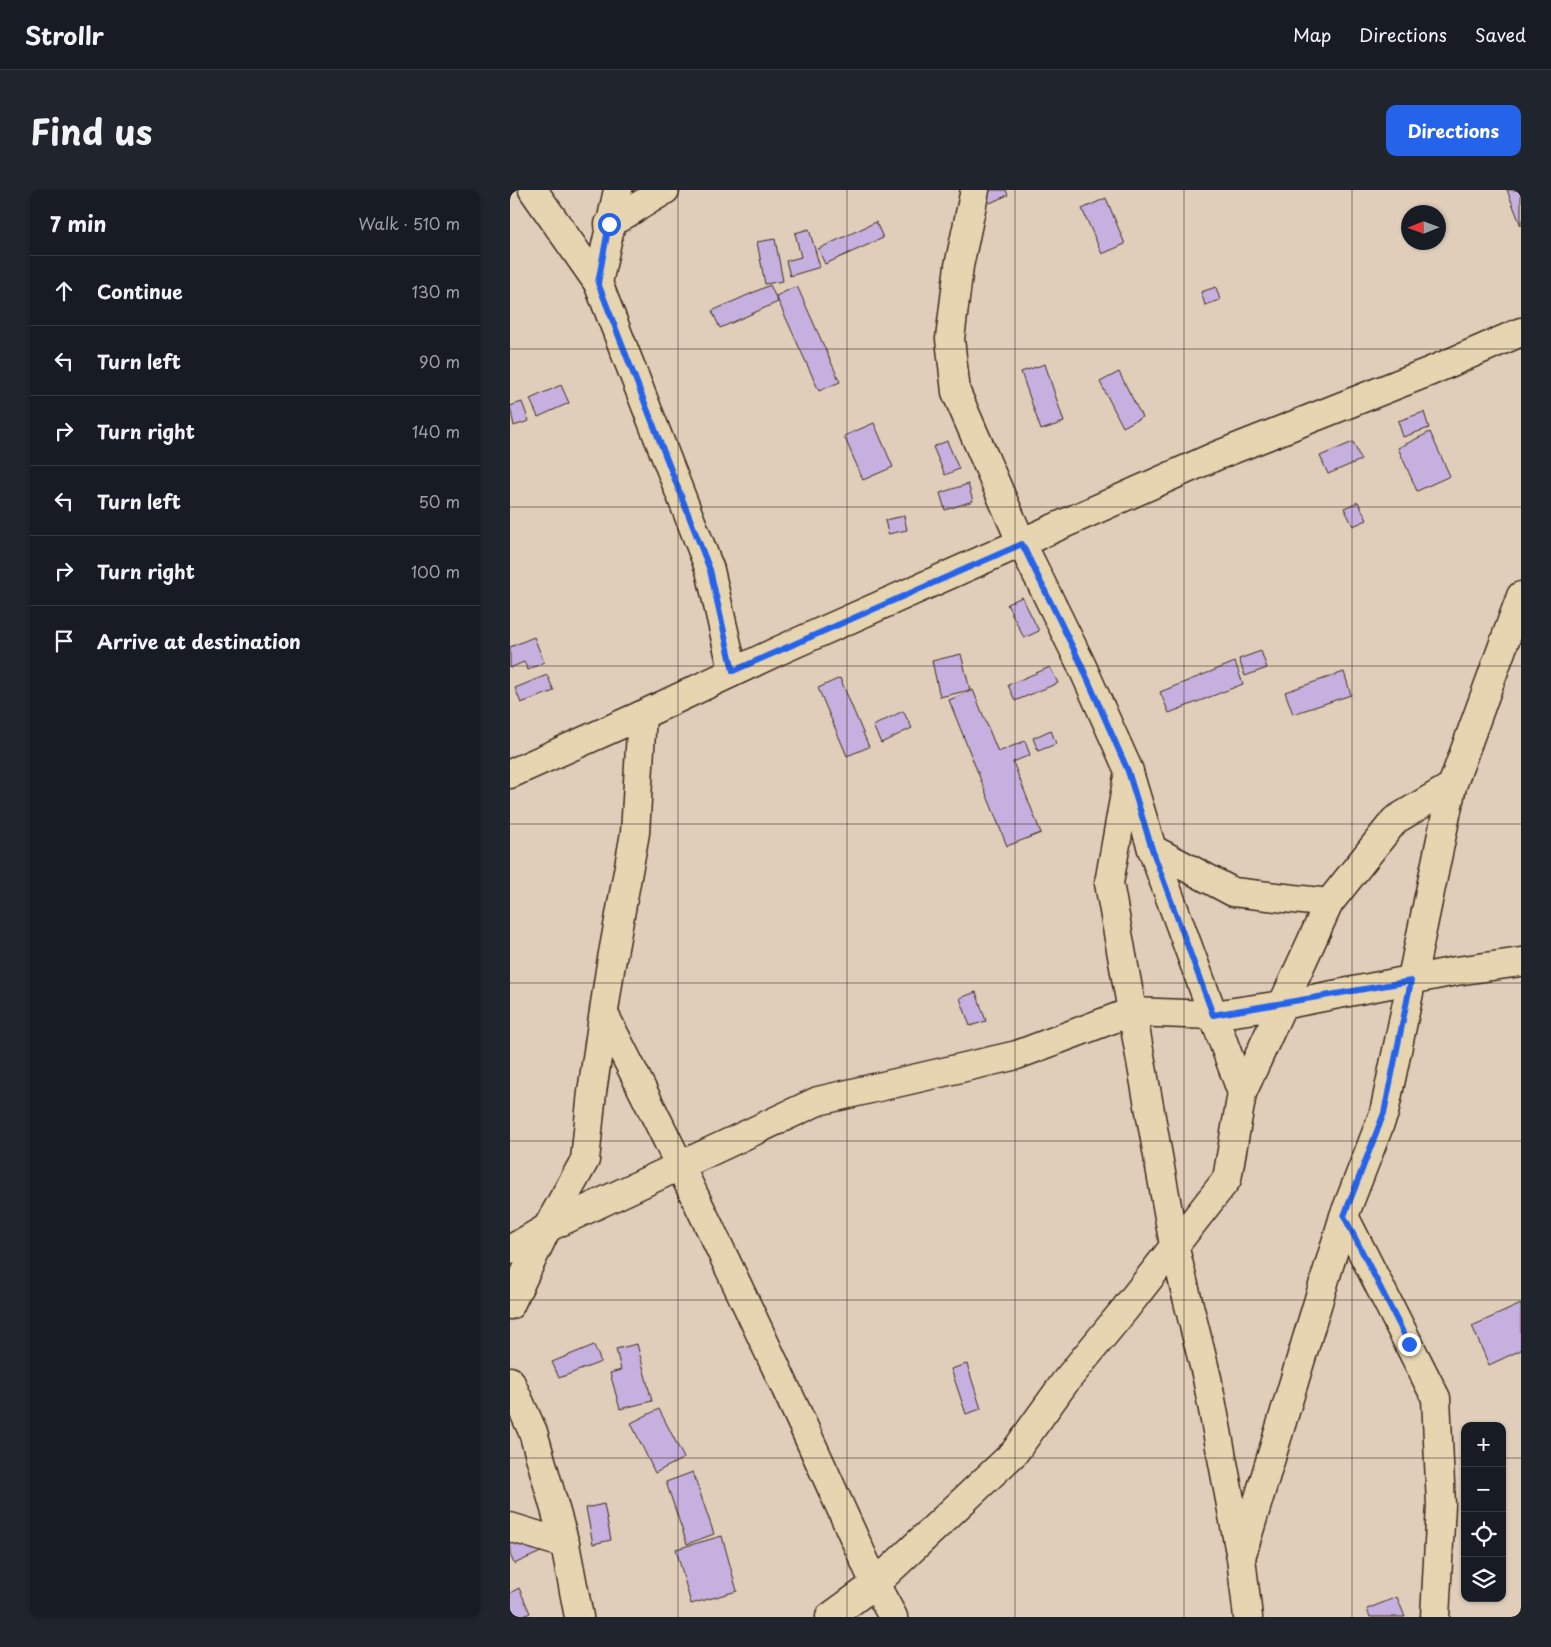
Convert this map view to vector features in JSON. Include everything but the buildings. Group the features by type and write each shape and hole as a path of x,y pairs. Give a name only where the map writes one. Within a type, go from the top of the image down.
{"street":[{"path":"533,190 598,283 710,570 733,671"},
{"path":"598,283 609,224 618,190"},
{"path":"609,224 665,190"},
{"path":"975,190 959,266 950,339 956,392 1022,544 1080,662 1128,771 1152,849 1242,1093"},
{"path":"510,774 642,715 733,671 1022,544 1216,456 1432,371 1521,332"},
{"path":"1241,1558 1344,1216 1384,1113 1452,786 1521,596"},
{"path":"510,1305 547,1228 585,1160 604,1014 635,833 642,715"},
{"path":"1128,771 1109,883 1174,1244 1208,1378 1241,1558 1248,1617"},
{"path":"830,1617 875,1584 1014,1453 1065,1382 1227,1179 1242,1093 1329,903 1395,820 1452,786"},
{"path":"1152,849 1233,892 1329,903"},
{"path":"510,1250 547,1228 818,1101 1017,1055 1131,1012 1213,1015 1282,1005 1456,971 1521,962"},
{"path":"604,1014 681,1165 768,1347 875,1584 893,1617"},
{"path":"1344,1216 1436,1398 1442,1505 1435,1617"},
{"path":"510,1381 532,1432 565,1544 579,1617"},
{"path":"510,1527 565,1544"}],"route":[{"path":"609,224 598,283 710,570 733,671 1022,544 1080,662 1128,771 1152,849 1213,1015 1282,1005 1411,981 1384,1113 1344,1216 1409,1344"}]}
